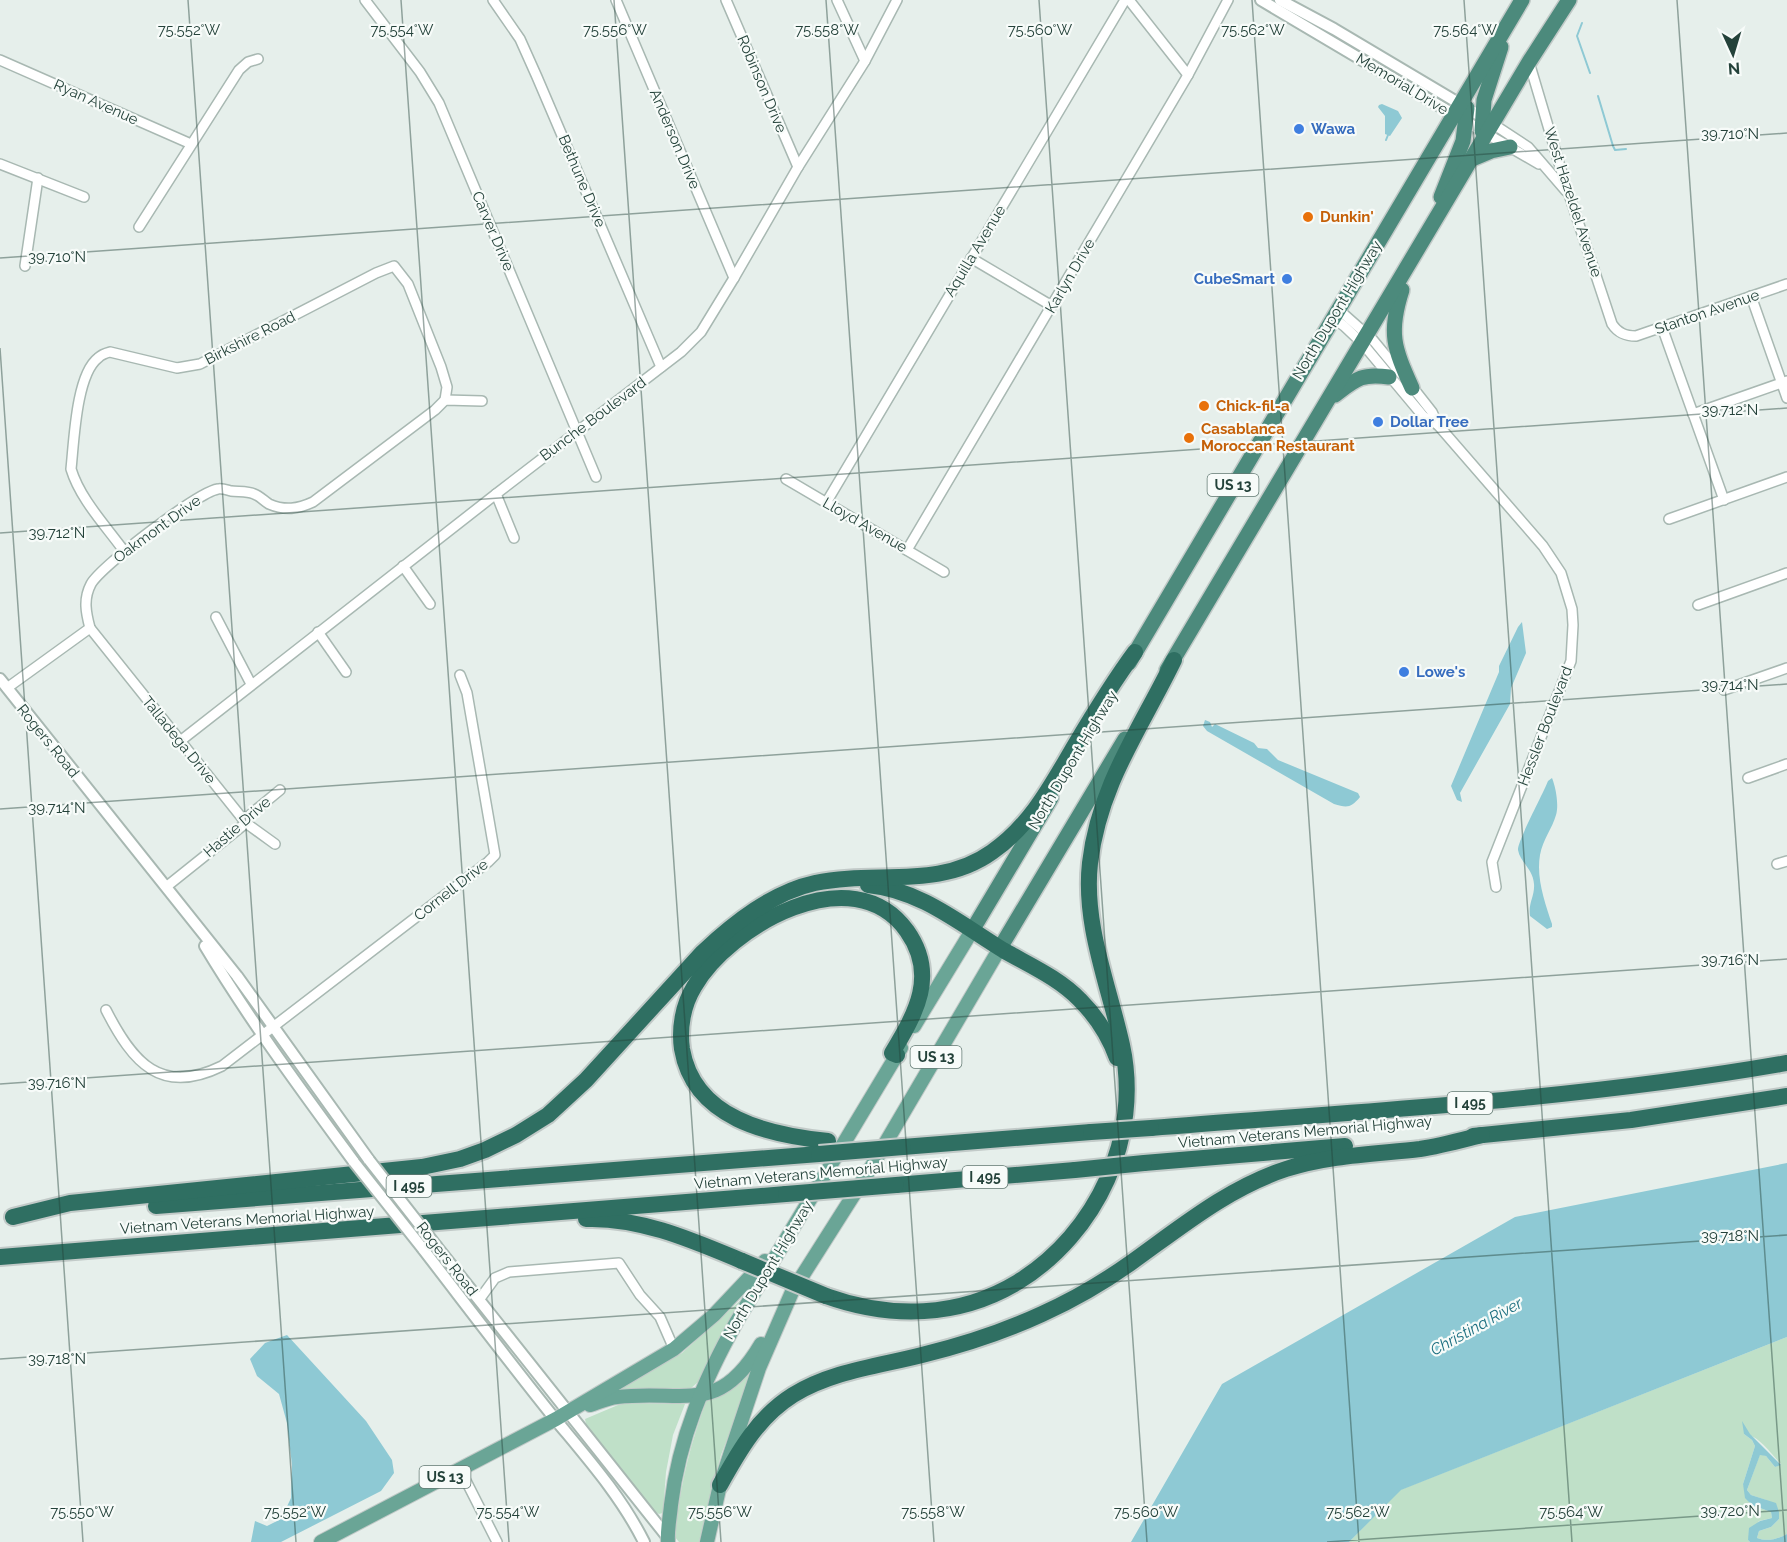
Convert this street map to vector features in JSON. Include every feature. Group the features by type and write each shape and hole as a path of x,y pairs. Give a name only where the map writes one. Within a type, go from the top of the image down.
{"highway":[{"name":"North Dupont Highway","path":"973,929 1114,691 1134,652 1446,126 1462,112 1522,0"},
{"path":"1553,0 1561,14"},
{"name":"US 13","path":"1000,948 1410,264 1472,159 1486,127 1569,0"},
{"path":"1486,127 1484,100 1498,60 1504,32"},
{"path":"1425,238 1463,141 1462,112"},
{"path":"1472,159 1491,151 1510,147"},
{"path":"1410,264 1395,311 1393,332 1396,350 1412,388"},
{"path":"1328,401 1360,377 1389,376"},
{"path":"7,1218 70,1203 422,1167 485,1150 522,1132 557,1107 586,1080 708,947 743,918 791,891 821,882 940,874 966,866 993,852 1031,816 1108,689 1134,652"},
{"path":"471,1221 616,1220 674,1235 826,1296 876,1310 921,1312 952,1307 1005,1289 1022,1279 1064,1245 1083,1222 1101,1196 1119,1146 1125,1103 1124,1053 1092,921 1089,893 1090,864 1096,828 1115,772 1174,660"},
{"path":"775,899 822,887 852,884 878,886 920,899 973,929 1068,989 1092,1012 1116,1053 1123,1079 1125,1103"},
{"path":"823,1148 755,1127 723,1111 701,1090 685,1059 681,1033 686,1005 701,975 740,939 765,921 792,908 816,900 838,897 871,903 890,914 905,928 916,947 921,968 922,982 918,1005 892,1053 897,1055"},
{"name":"Vietnam Veterans Memorial Highway","path":"7,1218 823,1148 903,1147 1526,1098 1647,1084 1787,1063"},
{"name":"Vietnam Veterans Memorial Highway","path":"0,1257 471,1221 558,1211 1482,1135 1622,1121 1787,1096"},
{"path":"720,1485 743,1445 761,1422 784,1401 802,1390 839,1375 965,1344 1041,1315 1109,1277 1218,1201 1253,1182 1287,1169 1320,1161 1424,1148 1482,1135"}],"main road":[{"name":"North Dupont Highway","path":"669,1540 675,1472 699,1396 718,1356 785,1240 973,929"},
{"name":"US 13","path":"568,1411 614,1397 699,1396 719,1389 737,1377 751,1361 872,1166 1000,948"},
{"name":"US 13","path":"321,1542 555,1419 674,1349 714,1314 785,1240"},
{"path":"707,1542 720,1485 759,1368 792,1292"}],"street":[{"name":"Carver Drive","path":"365,0 420,72 439,103 596,477"},
{"name":"Bethune Drive","path":"493,0 520,39 529,58 661,367"},
{"name":"Anderson Drive","path":"616,0 734,278"},
{"name":"Robinson Drive","path":"726,0 798,167"},
{"path":"837,0 865,61"},
{"name":"Bunche Boulevard","path":"179,742 681,352 701,332 798,167 865,61 897,0"},
{"path":"1127,0 1188,75"},
{"name":"Aquilla Avenue","path":"826,503 1127,0"},
{"name":"Karlyn Drive","path":"907,550 1188,75 1228,0"},
{"name":"Memorial Drive","path":"1261,0 1462,112"},
{"name":"Memorial Drive","path":"1280,0 1334,29 1486,127 1528,147 1558,180 1572,201"},
{"path":"139,227 239,70 248,62 258,59"},
{"name":"Ryan Avenue","path":"0,60 192,144"},
{"name":"West Hazeldel Avenue","path":"1529,63 1612,324 1617,331 1626,336"},
{"name":"Memorial Drive","path":"1486,127 1510,147 1544,167"},
{"path":"0,164 84,197"},
{"path":"25,266 38,178"},
{"path":"971,258 1052,306"},
{"name":"Birkshire Road","path":"124,550 81,492 71,469 81,390 86,374 97,358 110,352 177,368 200,364 376,273 394,266 408,284 441,367 447,387 445,400"},
{"name":"Stanton Avenue","path":"1626,336 1636,336 1787,284"},
{"path":"1751,296 1785,382 1787,398"},
{"name":"Hessler Boulevard","path":"1335,314 1365,339 1412,388 1432,412 1438,425 1543,546 1561,573 1572,609 1571,662 1492,862 1496,887"},
{"path":"1662,327 1724,500"},
{"name":"Hessler Boulevard","path":"1365,339 1389,376 1423,416 1438,425"},
{"path":"1693,414 1785,382"},
{"path":"445,400 482,401"},
{"name":"Oakmont Drive","path":"90,628 86,614 86,596 92,582 100,572 124,550 202,495 218,489 254,494 269,504 286,509 301,507 313,502 332,488 445,400"},
{"path":"1669,519 1787,477"},
{"name":"Lloyd Avenue","path":"786,479 944,572"},
{"path":"496,494 514,538"},
{"path":"404,566 430,604"},
{"path":"1698,605 1787,573"},
{"path":"216,617 251,684"},
{"path":"3,684 90,628"},
{"name":"Talladega Drive","path":"90,628 246,823 275,844"},
{"path":"318,632 346,672"},
{"path":"1724,690 1787,668"},
{"name":"Cornell Drive","path":"106,1010 128,1049 142,1064 163,1075 181,1078 204,1075 222,1066 488,862 495,855 467,693 460,675"},
{"name":"Rogers Road","path":"3,684 237,976 369,1160 669,1540"},
{"path":"1748,778 1787,764"},
{"name":"Hastie Drive","path":"166,887 246,823 251,814 280,790"},
{"path":"1777,864 1787,861"},
{"name":"Rogers Road","path":"187,915 261,1035 354,1162 602,1476 629,1513 644,1542"},
{"path":"479,1300 495,1278 509,1272 619,1263 640,1295 660,1317 674,1349"},
{"path":"460,1469 497,1542"}],"green space":[{"path":"743,1298 698,1382 690,1389 622,1392 621,1388 682,1353"},
{"path":"1787,1337 1787,1534 1784,1536 1769,1540 1757,1538 1759,1531 1771,1527 1779,1519 1766,1500 1751,1495 1747,1490 1760,1454 1766,1456 1775,1467 1781,1464 1760,1441 1744,1434 1752,1440 1755,1446 1743,1484 1752,1505 1771,1512 1772,1518 1759,1521 1748,1540 1750,1542 1349,1542 1400,1490"},
{"path":"749,1373 752,1376 721,1455 699,1542 679,1542 675,1537 682,1484 695,1433 707,1399 730,1389"},
{"path":"627,1403 685,1404 673,1435 666,1472 663,1513 659,1514 653,1510 586,1424 585,1419"}],"water":[{"path":"1382,104 1398,111 1402,118 1390,136 1385,134 1385,116 1378,107"},
{"path":"1522,622 1526,653 1511,688 1510,704 1460,793 1462,802 1457,800 1451,786 1499,672 1499,666"},
{"path":"1205,720 1210,722 1212,727 1215,724 1254,743 1258,748 1267,749 1278,760 1358,793 1360,797 1348,806 1334,804 1207,731 1203,726"},
{"path":"1552,778 1557,796 1557,811 1541,849 1539,864 1542,890 1552,924 1552,927 1547,929 1530,916 1533,879 1518,850 1548,781"},
{"name":"Christina River","path":"1787,1163 1787,1337 1401,1490 1349,1542 1131,1542 1222,1384 1515,1217"},
{"path":"287,1335 366,1421 392,1460 394,1473 381,1491 281,1542 251,1542 255,1521 267,1526 281,1519 291,1498 292,1465 287,1423 279,1394 257,1376 250,1359 265,1343"},
{"path":"1742,1421 1750,1434 1781,1465 1775,1467 1766,1456 1760,1455 1747,1490 1751,1495 1776,1503 1779,1512 1779,1519 1771,1527 1759,1531 1757,1538 1765,1540 1787,1534 1787,1542 1750,1542 1748,1540 1749,1528 1760,1521 1772,1518 1771,1512 1752,1505 1745,1498 1743,1484 1755,1446 1752,1440 1744,1434"}],"waterway":[{"path":"1582,23 1577,36 1590,73"},
{"path":"1598,96 1615,150 1626,149"},
{"path":"1386,140 1388,135"}],"place":[{"name":"Wawa","path":"1299,129"},
{"name":"Dunkin'","path":"1308,217"},
{"name":"CubeSmart","path":"1287,279"},
{"name":"Chick-fil-a","path":"1204,406"},
{"name":"Dollar Tree","path":"1378,422"},
{"name":"Casablanca Moroccan Restaurant","path":"1189,438"},
{"name":"Lowe's","path":"1404,672"}]}
